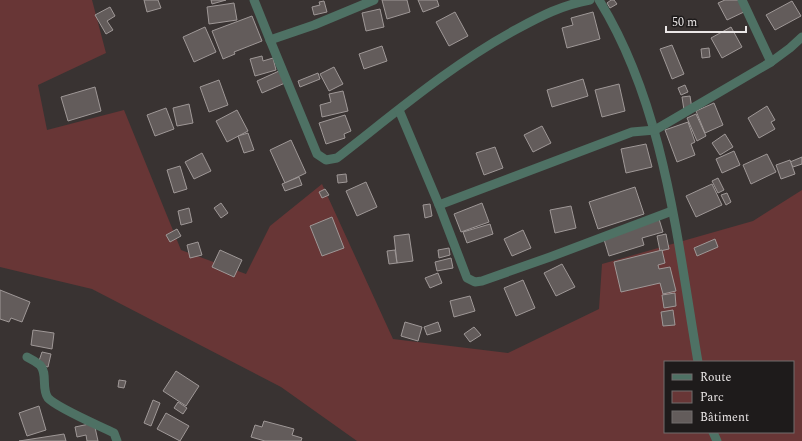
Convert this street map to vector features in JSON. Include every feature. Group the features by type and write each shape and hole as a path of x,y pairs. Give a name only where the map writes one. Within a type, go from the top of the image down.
{"street":[{"path":"254,0 316,154 326,160 337,158 463,62 497,40 552,12 571,4 590,0"},
{"path":"270,40 314,25 374,0"},
{"path":"599,0 614,24 632,64 654,130 678,235 698,361"},
{"path":"742,0 771,62"},
{"path":"439,205 632,132 654,130 771,62 802,37"},
{"path":"399,110 468,278 475,282 482,281 550,257 672,211"},
{"path":"27,356 43,370 45,390 48,397 57,405 114,432 117,441"}],"green space":[{"path":"0,0 92,0 106,53 38,85 47,130 124,110 181,250 246,274 270,226 322,184 393,339 508,353 599,309 602,264 753,221 802,190 802,441 357,441 281,387 92,289 0,267"}],"building":[{"path":"144,0 158,0 161,8 147,12"},
{"path":"211,0 226,0 212,4"},
{"path":"382,0 407,0 410,12 387,19"},
{"path":"418,0 437,0 439,6 423,12"},
{"path":"614,0 617,4 610,8 607,3"},
{"path":"725,0 740,0 746,11 727,20 718,3"},
{"path":"324,1 327,12 314,15 312,7 320,5 319,2"},
{"path":"792,1 801,16 775,30 766,15"},
{"path":"234,3 237,20 209,24 207,7"},
{"path":"110,7 115,16 107,21 113,30 106,34 95,15"},
{"path":"380,9 384,27 366,31 362,13"},
{"path":"455,12 468,36 449,46 436,22"},
{"path":"593,12 600,39 567,48 562,28 573,25 571,18"},
{"path":"252,16 262,41 234,52 235,54 223,59 212,31"},
{"path":"205,27 216,52 194,62 183,37"},
{"path":"731,27 742,47 722,58 711,38"},
{"path":"672,45 684,74 672,79 660,49"},
{"path":"382,46 387,61 364,69 359,54"},
{"path":"709,48 710,57 702,58 701,49"},
{"path":"262,56 263,61 273,58 276,70 255,76 250,59"},
{"path":"334,67 343,84 329,91 320,74"},
{"path":"279,71 285,83 262,93 257,81"},
{"path":"318,73 320,79 300,87 298,81"},
{"path":"583,79 588,96 552,107 547,90"},
{"path":"219,80 228,105 209,112 200,87"},
{"path":"619,84 625,111 602,117 595,90"},
{"path":"685,85 688,92 681,95 678,88"},
{"path":"95,87 101,111 68,121 61,97"},
{"path":"343,91 348,111 322,117 320,105 331,102 329,94"},
{"path":"690,96 692,109 684,110 682,97"},
{"path":"714,103 723,125 705,133 696,111"},
{"path":"189,104 193,123 177,126 173,108"},
{"path":"767,106 775,120 771,122 775,129 759,138 748,118"},
{"path":"166,108 174,129 155,136 147,115"},
{"path":"237,110 248,131 227,142 216,121"},
{"path":"696,114 706,136 697,141 687,118"},
{"path":"345,115 351,131 344,134 345,138 326,144 319,123"},
{"path":"688,122 695,142 691,144 695,155 677,162 665,130"},
{"path":"542,126 551,143 533,152 524,135"},
{"path":"248,133 254,150 244,153 238,136"},
{"path":"725,134 733,147 720,155 712,143"},
{"path":"291,140 306,173 285,183 270,150"},
{"path":"646,144 652,167 626,173 621,149"},
{"path":"495,147 503,168 484,175 476,153"},
{"path":"734,151 740,165 722,173 716,159"},
{"path":"202,153 211,171 194,179 185,162"},
{"path":"767,154 776,172 751,184 743,165"},
{"path":"802,157 802,164 793,167 790,162"},
{"path":"790,160 795,174 781,179 776,165"},
{"path":"180,166 187,189 174,193 167,170"},
{"path":"346,174 347,182 338,183 337,175"},
{"path":"299,177 302,185 285,191 282,184"},
{"path":"718,178 724,190 718,193 712,181"},
{"path":"366,182 377,207 357,216 346,191"},
{"path":"712,184 722,205 696,217 686,196"},
{"path":"635,187 644,214 598,229 589,202"},
{"path":"325,189 329,195 322,198 319,192"},
{"path":"727,193 731,202 726,205 721,195"},
{"path":"221,203 228,213 221,218 214,208"},
{"path":"482,203 489,222 461,232 454,214"},
{"path":"430,204 432,216 425,218 423,205"},
{"path":"571,206 576,228 555,233 550,210"},
{"path":"189,208 192,222 181,225 178,211"},
{"path":"332,217 344,248 322,256 310,226"},
{"path":"659,219 663,232 642,238 644,245 609,256 603,236"},
{"path":"490,224 493,234 467,243 463,232"},
{"path":"177,229 181,236 170,242 166,235"},
{"path":"523,230 531,248 512,256 504,239"},
{"path":"409,234 413,261 397,263 394,236"},
{"path":"666,234 669,249 660,251 657,236"},
{"path":"715,239 718,247 697,256 694,248"},
{"path":"198,242 202,255 190,258 187,245"},
{"path":"449,248 450,255 439,258 438,250"},
{"path":"220,250 242,260 234,277 212,267"},
{"path":"395,250 397,263 389,264 387,251"},
{"path":"662,250 665,263 658,265 659,269 670,267 676,291 663,294 660,283 621,292 614,262"},
{"path":"451,258 453,268 437,271 435,262"},
{"path":"562,264 575,287 556,296 544,273"},
{"path":"438,273 442,283 430,288 425,278"},
{"path":"523,280 535,308 516,316 504,288"},
{"path":"0,290 30,302 22,322 11,318 9,322 0,319"},
{"path":"675,293 676,306 664,308 662,295"},
{"path":"470,296 475,311 454,317 450,301"},
{"path":"673,310 675,325 663,326 661,312"},
{"path":"405,322 422,327 418,341 401,336"},
{"path":"438,322 441,331 427,335 424,327"},
{"path":"474,327 481,335 470,342 464,334"},
{"path":"33,330 54,333 52,349 31,345"},
{"path":"42,352 51,354 48,367 38,364"},
{"path":"176,371 199,386 186,406 163,391"},
{"path":"119,380 126,381 124,388 118,387"},
{"path":"153,400 160,403 151,426 144,423"},
{"path":"178,402 187,408 183,414 174,408"},
{"path":"39,406 46,430 27,436 19,413"},
{"path":"166,413 189,426 180,441 157,429"},
{"path":"264,421 294,429 292,435 302,438 301,441 265,441 251,437 255,425 262,427"},
{"path":"94,423 98,441 87,441 86,435 77,437 75,427"},
{"path":"64,434 66,441 19,441"}]}
